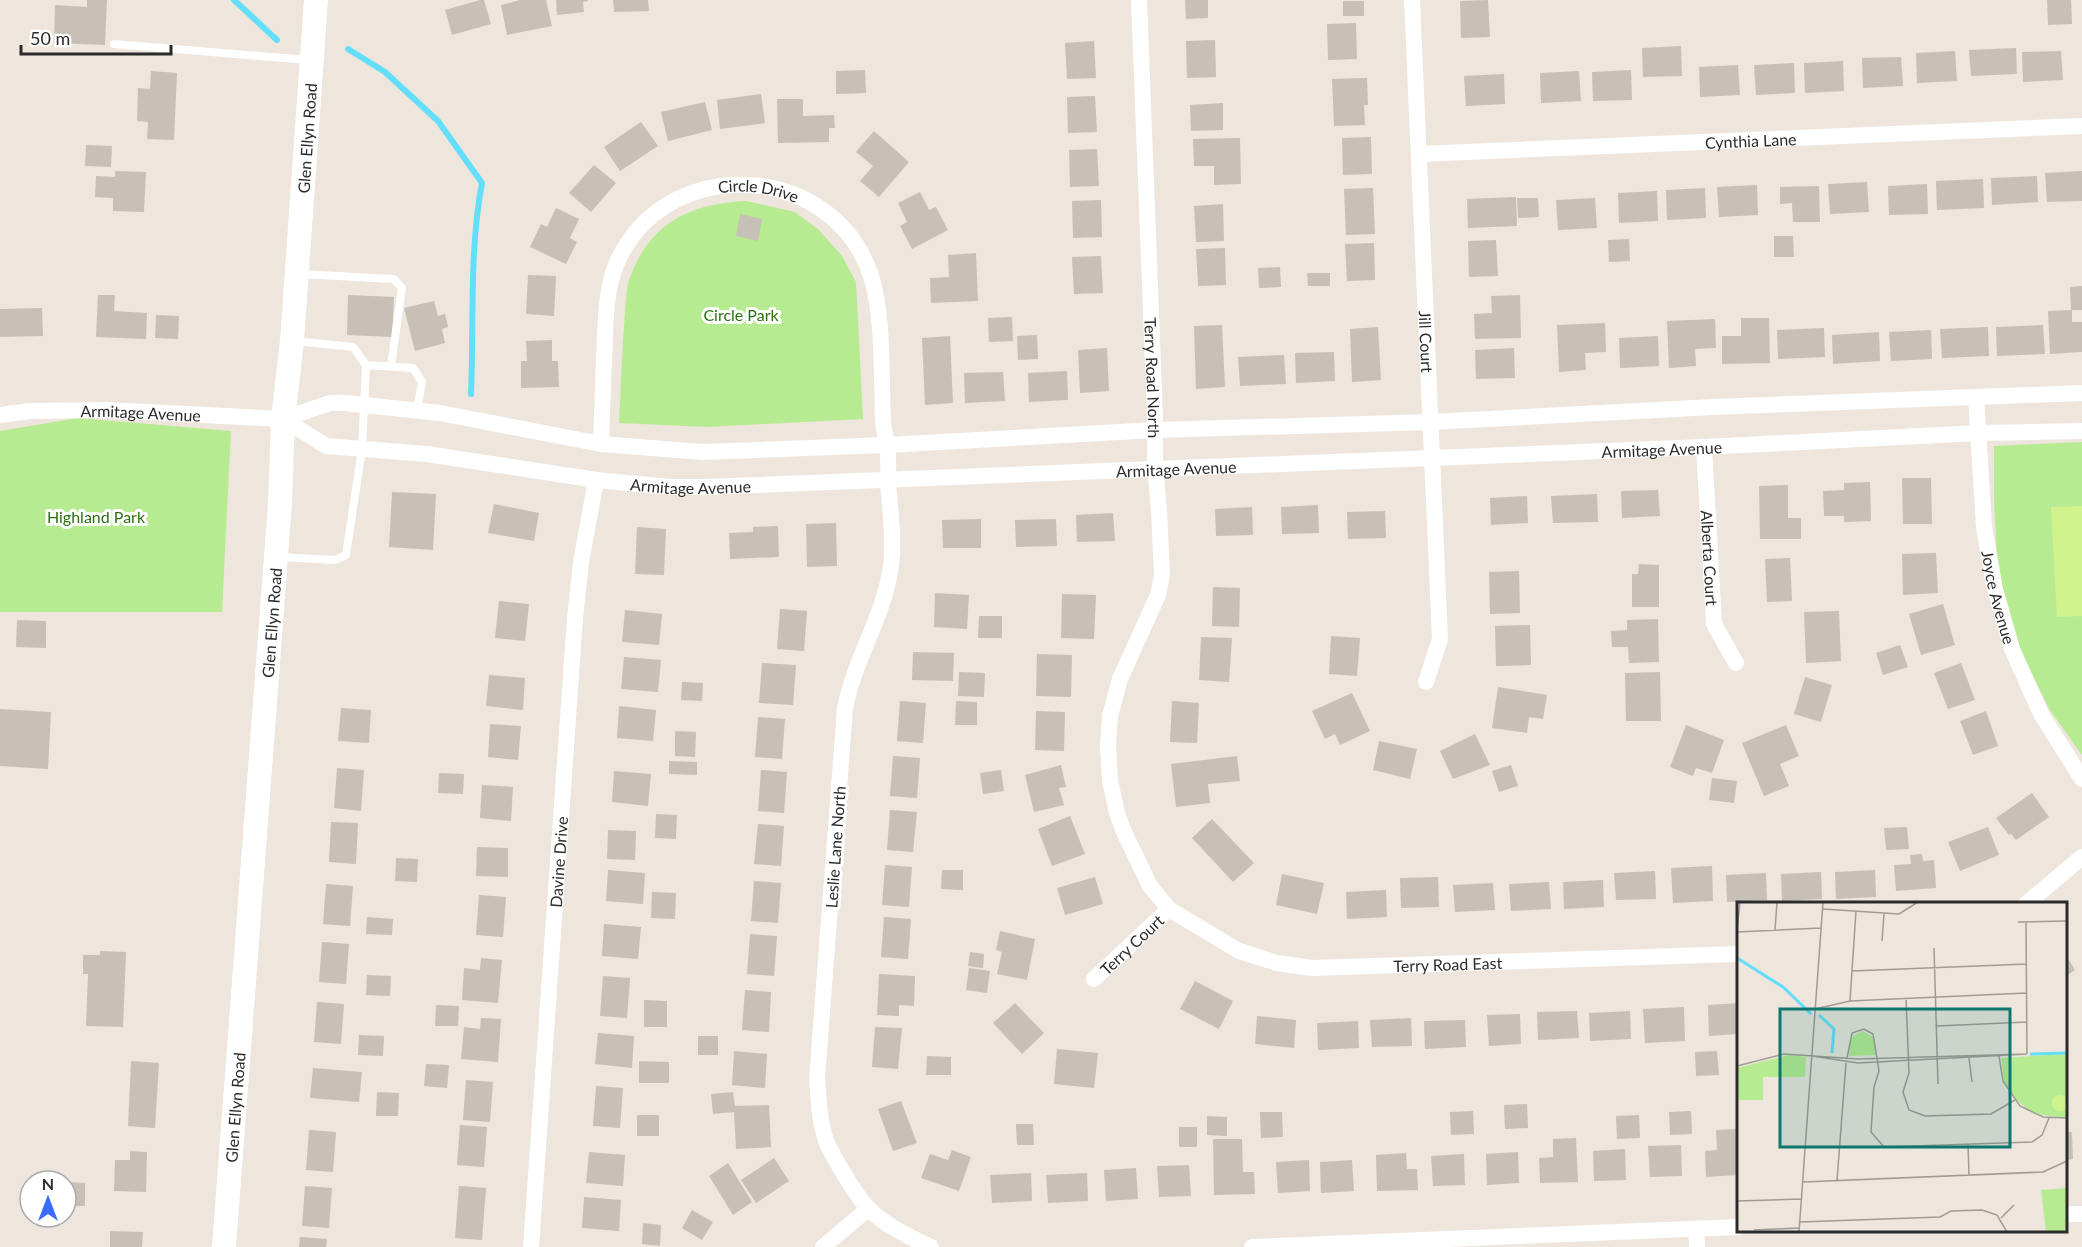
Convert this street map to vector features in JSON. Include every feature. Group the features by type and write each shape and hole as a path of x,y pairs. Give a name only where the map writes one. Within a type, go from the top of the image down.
{"street":[{"name":"Terry Road North","path":"1139,0 1155,468 1162,575 1158,595 1120,679 1110,716 1108,746 1110,781 1124,832 1149,886 1169,909"},
{"name":"Jill Court","path":"1412,0 1440,639 1426,682"},
{"name":"Glen Ellyn Road","path":"224,1247 275,557 283,419 292,341 312,60 320,1"},
{"name":"Cynthia Lane","path":"1419,154 2082,126"},
{"name":"Circle Drive","path":"601,444 607,298 621,255 649,219 671,202 728,184 754,184 780,189 809,200 822,208 842,227 860,249 871,275 877,306 888,479"},
{"name":"Armitage Avenue","path":"0,415 30,411 107,410 283,419 330,403 417,410 601,444 702,452 887,445 1155,430 1430,422 1713,407 2082,393"},
{"name":"Joyce Avenue","path":"1976,397 1984,527 1995,589 2012,649 2041,714 2082,779"},
{"name":"Armitage Avenue","path":"283,419 326,446 427,454 596,480 670,487 1704,447 1979,433 2082,431"},
{"name":"Alberta Court","path":"1704,447 1714,624 1736,663"},
{"name":"Leslie Lane North","path":"868,1209 837,1162 827,1142 820,1115 817,1079 845,708 850,684 885,593 890,573 892,557 888,479"},
{"name":"Davine Drive","path":"531,1247 575,618 581,562 596,480"},
{"path":"2027,902 2082,857"},
{"name":"Terry Road East","path":"1169,909 1239,951 1277,963 1312,968 1737,954"},
{"name":"Terry Court","path":"1094,979 1169,909"},
{"path":"823,1247 868,1209 908,1237 931,1247"},
{"path":"1252,1247 1737,1227"},
{"path":"1696,1229 1696,1247"}],"lane":[{"path":"114,44 312,60"},
{"path":"297,274 394,279 402,288 391,366"},
{"path":"275,557 336,560 346,555 362,449 366,365 353,347 292,341"},
{"path":"366,365 412,368 422,382 417,410"}],"green space":[{"name":"Circle Park","path":"746,201 795,212 819,230 842,256 856,282 863,419 708,427 619,423 627,292 637,260 660,231 674,220 706,207"},
{"name":"Highland Park","path":"78,418 231,431 222,612 0,612 0,431"},
{"path":"2082,442 2082,755 2050,710 2020,650 1998,576 1994,446"},
{"path":"2082,506 2082,616 2057,617 2051,507"}],"building":[{"path":"87,0 107,0 105,45 54,43 55,5 87,7"},
{"path":"484,0 491,24 452,35 445,10"},
{"path":"520,0 546,0 552,26 507,35 501,5"},
{"path":"556,0 588,1 583,2 584,12 557,15"},
{"path":"613,0 648,0 649,11 614,12"},
{"path":"1185,0 1208,0 1208,18 1186,19"},
{"path":"1488,0 1490,37 1461,38 1460,1"},
{"path":"2047,0 2071,0 2072,24 2048,25"},
{"path":"1343,1 1364,1 1364,16 1343,16"},
{"path":"1356,23 1357,59 1328,60 1327,24"},
{"path":"1215,40 1216,77 1187,78 1186,41"},
{"path":"1094,41 1096,78 1067,79 1065,43"},
{"path":"1681,46 1682,76 1643,77 1642,48"},
{"path":"2016,48 2017,74 1971,76 1969,50"},
{"path":"1955,51 1957,81 1917,83 1916,53"},
{"path":"2061,51 2063,80 2023,82 2022,52"},
{"path":"1901,57 1903,86 1863,88 1862,58"},
{"path":"1843,61 1844,91 1805,93 1804,63"},
{"path":"1794,63 1795,93 1756,95 1754,65"},
{"path":"1738,65 1740,95 1700,97 1699,67"},
{"path":"865,70 866,93 836,94 836,71"},
{"path":"1631,70 1632,100 1593,101 1592,72"},
{"path":"151,71 177,73 174,140 147,139 148,122 137,121 138,88 150,89"},
{"path":"1579,71 1581,101 1541,103 1540,73"},
{"path":"1504,74 1505,104 1466,106 1464,76"},
{"path":"1367,78 1368,105 1364,105 1365,125 1334,126 1332,79"},
{"path":"761,94 765,123 720,129 717,100"},
{"path":"1095,96 1097,132 1068,133 1067,97"},
{"path":"777,99 803,99 803,116 834,115 835,128 829,128 829,142 778,143"},
{"path":"705,102 712,130 668,141 661,112"},
{"path":"1223,103 1223,130 1191,131 1190,105"},
{"path":"641,122 658,146 620,171 604,147"},
{"path":"874,131 909,162 879,197 860,181 873,166 856,152"},
{"path":"1371,137 1372,174 1343,175 1342,138"},
{"path":"1240,138 1241,184 1214,185 1214,166 1194,166 1193,139"},
{"path":"86,145 112,146 111,167 85,166"},
{"path":"1097,149 1099,186 1070,187 1069,150"},
{"path":"594,165 616,183 591,212 569,193"},
{"path":"115,171 146,172 144,212 113,211 113,198 95,197 96,176 115,177"},
{"path":"2082,171 2082,201 2047,202 2045,173"},
{"path":"2037,176 2038,202 1992,205 1991,178"},
{"path":"1983,179 1984,208 1937,210 1936,181"},
{"path":"1867,182 1869,212 1830,214 1828,184"},
{"path":"1927,184 1928,214 1889,215 1888,186"},
{"path":"1757,185 1758,215 1719,217 1717,187"},
{"path":"1819,186 1820,222 1793,222 1792,203 1780,204 1780,187"},
{"path":"1373,188 1375,234 1346,235 1344,189"},
{"path":"1705,188 1706,218 1667,220 1666,190"},
{"path":"1657,191 1658,221 1619,223 1618,193"},
{"path":"920,192 929,210 936,207 948,230 912,249 900,226 907,222 898,203"},
{"path":"1516,197 1517,226 1468,228 1467,199"},
{"path":"1517,198 1538,198 1539,217 1518,218"},
{"path":"1595,198 1597,228 1558,230 1556,200"},
{"path":"1101,200 1102,237 1073,238 1072,201"},
{"path":"1223,204 1224,241 1196,242 1194,206"},
{"path":"556,208 579,219 570,238 577,242 566,264 530,247 541,224 547,227"},
{"path":"740,214 762,219 758,241 736,236"},
{"path":"1774,236 1793,236 1794,257 1774,257"},
{"path":"1629,239 1630,261 1609,262 1608,240"},
{"path":"1496,240 1498,276 1469,277 1468,241"},
{"path":"1374,243 1375,280 1347,281 1345,244"},
{"path":"1225,248 1226,285 1198,286 1196,249"},
{"path":"976,253 978,301 931,303 930,278 949,277 948,255"},
{"path":"1101,256 1103,293 1074,294 1072,257"},
{"path":"1280,267 1281,287 1259,288 1258,268"},
{"path":"1307,273 1330,273 1330,286 1308,286"},
{"path":"528,275 556,276 554,316 526,314"},
{"path":"2082,286 2082,310 2071,310 2070,287"},
{"path":"98,295 115,295 114,311 147,313 146,339 96,337"},
{"path":"348,295 394,297 392,337 347,335"},
{"path":"1520,295 1521,338 1475,339 1474,314 1492,313 1491,296"},
{"path":"434,301 438,316 445,314 448,327 442,329 445,343 415,351 404,308"},
{"path":"42,308 43,336 0,337 0,309"},
{"path":"2072,310 2072,322 2082,322 2082,352 2050,354 2048,311"},
{"path":"156,315 179,316 178,339 155,338"},
{"path":"1012,317 1013,341 989,342 988,318"},
{"path":"1741,318 1769,318 1770,363 1722,364 1722,336 1741,336"},
{"path":"1715,319 1716,348 1695,349 1696,366 1669,368 1667,321"},
{"path":"1605,323 1606,352 1585,353 1586,370 1559,372 1557,325"},
{"path":"1222,325 1225,387 1196,389 1194,326"},
{"path":"2043,325 2045,354 1997,356 1996,327"},
{"path":"1378,327 1381,380 1352,382 1350,329"},
{"path":"1988,327 1989,356 1942,358 1940,329"},
{"path":"1824,328 1825,357 1778,359 1777,330"},
{"path":"1931,330 1932,359 1891,361 1889,332"},
{"path":"1879,332 1880,361 1833,364 1832,335"},
{"path":"1037,335 1038,359 1018,360 1017,336"},
{"path":"950,336 953,403 925,405 922,338"},
{"path":"1658,336 1659,366 1620,368 1619,338"},
{"path":"552,340 552,361 558,361 559,387 521,388 521,361 527,361 526,341"},
{"path":"1107,348 1109,391 1080,393 1078,350"},
{"path":"1514,348 1515,378 1476,379 1475,350"},
{"path":"1334,352 1335,381 1296,383 1295,353"},
{"path":"1284,355 1286,384 1240,386 1238,357"},
{"path":"1067,371 1068,400 1029,402 1028,373"},
{"path":"1003,372 1005,401 965,403 964,373"},
{"path":"1902,478 1931,478 1932,524 1903,524"},
{"path":"1870,482 1871,521 1844,522 1844,516 1824,516 1823,491 1844,490 1844,483"},
{"path":"1788,485 1788,518 1801,518 1801,539 1760,539 1759,486"},
{"path":"1658,490 1660,516 1622,518 1621,491"},
{"path":"392,492 436,494 433,550 389,547"},
{"path":"1597,494 1598,522 1553,523 1551,496"},
{"path":"1527,496 1528,523 1491,525 1490,498"},
{"path":"494,504 539,513 534,541 488,533"},
{"path":"1318,505 1319,533 1282,534 1281,507"},
{"path":"1252,507 1253,535 1216,536 1215,509"},
{"path":"1385,511 1386,538 1348,539 1347,512"},
{"path":"1113,513 1115,541 1077,542 1076,515"},
{"path":"981,519 981,548 943,548 942,520"},
{"path":"1056,519 1057,546 1016,547 1015,520"},
{"path":"836,523 837,566 807,567 806,524"},
{"path":"778,526 779,557 730,559 729,533 753,532 753,527"},
{"path":"637,527 666,529 664,575 635,574"},
{"path":"1936,553 1938,593 1903,595 1902,554"},
{"path":"1790,558 1792,601 1767,602 1765,559"},
{"path":"1639,564 1659,565 1659,607 1632,607 1632,574 1638,574"},
{"path":"1519,571 1520,613 1490,614 1489,572"},
{"path":"1213,587 1240,588 1239,627 1212,626"},
{"path":"935,593 969,595 967,629 934,627"},
{"path":"1062,594 1096,595 1094,639 1061,638"},
{"path":"499,601 529,604 525,641 495,638"},
{"path":"1943,604 1955,645 1921,655 1909,614"},
{"path":"780,609 807,611 804,651 777,649"},
{"path":"625,610 662,614 659,645 622,642"},
{"path":"1839,611 1841,661 1806,663 1804,612"},
{"path":"979,616 1002,616 1002,638 978,638"},
{"path":"1658,619 1659,662 1629,663 1628,647 1612,647 1611,631 1627,630 1627,620"},
{"path":"17,620 46,621 46,648 16,647"},
{"path":"1530,625 1531,665 1496,666 1495,626"},
{"path":"1331,636 1360,638 1357,676 1329,674"},
{"path":"1201,637 1232,638 1229,682 1199,680"},
{"path":"1900,645 1908,667 1883,675 1876,653"},
{"path":"913,652 954,653 953,681 912,680"},
{"path":"1037,654 1072,655 1071,697 1036,696"},
{"path":"624,657 661,660 658,692 621,689"},
{"path":"762,663 796,665 793,705 759,703"},
{"path":"1961,663 1975,700 1948,709 1934,673"},
{"path":"959,672 985,673 984,697 958,696"},
{"path":"1660,672 1661,721 1626,721 1625,673"},
{"path":"489,675 525,678 523,710 486,706"},
{"path":"1805,677 1832,685 1821,722 1794,714"},
{"path":"682,682 703,683 702,701 681,700"},
{"path":"1498,687 1547,695 1543,719 1529,717 1527,733 1492,728"},
{"path":"1352,693 1370,731 1340,745 1335,734 1325,739 1312,711"},
{"path":"900,701 926,703 923,743 897,741"},
{"path":"956,701 977,702 977,725 955,725"},
{"path":"1172,701 1199,703 1197,743 1170,742"},
{"path":"619,706 656,710 653,741 617,738"},
{"path":"341,708 371,710 369,743 338,741"},
{"path":"0,709 51,712 48,769 0,766"},
{"path":"1036,711 1065,712 1064,751 1035,750"},
{"path":"1986,711 1998,746 1973,755 1960,721"},
{"path":"758,717 785,719 782,759 755,757"},
{"path":"490,724 521,726 518,760 488,757"},
{"path":"1686,725 1724,740 1712,773 1696,768 1693,776 1670,767"},
{"path":"1786,725 1799,756 1780,764 1789,786 1764,796 1742,743"},
{"path":"675,731 696,732 695,757 675,756"},
{"path":"1475,734 1490,765 1453,779 1440,751"},
{"path":"1379,741 1417,749 1410,779 1373,770"},
{"path":"893,756 920,758 917,798 890,796"},
{"path":"1237,756 1240,781 1208,784 1210,803 1176,807 1171,764"},
{"path":"669,761 697,762 697,775 669,774"},
{"path":"1061,765 1066,787 1059,788 1064,805 1034,812 1025,775"},
{"path":"1511,765 1518,786 1499,792 1492,771"},
{"path":"337,768 364,770 361,811 334,808"},
{"path":"761,770 787,772 784,813 758,811"},
{"path":"1001,770 1004,791 983,794 980,773"},
{"path":"614,771 651,774 648,806 612,802"},
{"path":"439,773 464,774 463,794 438,793"},
{"path":"1712,778 1737,781 1734,803 1709,800"},
{"path":"482,785 513,787 511,821 480,818"},
{"path":"2032,793 2049,817 2016,840 2011,834 2009,835 1996,818"},
{"path":"890,810 917,812 913,852 887,850"},
{"path":"656,814 677,815 676,839 655,838"},
{"path":"1070,816 1085,854 1052,866 1038,829"},
{"path":"1212,819 1254,863 1233,882 1192,838"},
{"path":"331,822 358,823 356,864 329,862"},
{"path":"758,824 784,826 781,866 754,864"},
{"path":"1907,827 1909,849 1886,850 1884,828"},
{"path":"1988,827 1999,855 1960,871 1948,842"},
{"path":"608,830 636,831 635,860 607,859"},
{"path":"477,847 508,848 508,877 476,876"},
{"path":"1922,854 1923,861 1934,860 1936,888 1896,891 1894,865 1911,864 1910,855"},
{"path":"396,858 418,859 417,882 395,881"},
{"path":"885,865 912,867 909,907 882,905"},
{"path":"1712,866 1713,901 1673,903 1671,868"},
{"path":"608,870 645,873 643,904 606,901"},
{"path":"942,870 963,870 963,890 941,889"},
{"path":"1875,870 1876,897 1836,899 1835,872"},
{"path":"1655,871 1656,899 1616,900 1614,873"},
{"path":"1821,872 1822,899 1782,901 1781,874"},
{"path":"1766,873 1767,900 1727,902 1726,875"},
{"path":"1282,874 1324,883 1317,914 1276,905"},
{"path":"1095,877 1103,904 1065,915 1057,888"},
{"path":"1438,877 1439,907 1401,908 1400,878"},
{"path":"1603,880 1604,907 1564,909 1563,882"},
{"path":"754,881 781,883 778,923 751,921"},
{"path":"1549,882 1551,909 1511,911 1509,884"},
{"path":"1493,883 1495,910 1455,912 1453,885"},
{"path":"326,884 353,886 350,926 323,924"},
{"path":"1386,890 1387,917 1347,919 1346,892"},
{"path":"652,892 676,893 675,919 651,918"},
{"path":"479,895 506,897 503,937 476,935"},
{"path":"367,917 393,919 392,935 366,934"},
{"path":"884,917 911,919 908,959 881,957"},
{"path":"604,924 641,927 638,959 602,956"},
{"path":"1000,931 1035,939 1027,980 997,974 1002,952 996,950"},
{"path":"750,934 777,936 774,976 747,974"},
{"path":"322,942 349,944 346,984 319,982"},
{"path":"100,951 126,952 123,1027 86,1026 88,974 83,974 83,955 100,955"},
{"path":"970,952 984,954 983,968 968,966"},
{"path":"2067,957 2075,970 2067,975"},
{"path":"481,958 502,960 498,1003 462,1000 464,968 480,970"},
{"path":"969,968 990,971 987,993 966,990"},
{"path":"879,974 915,976 914,1006 899,1005 899,1016 877,1015"},
{"path":"367,975 391,976 390,996 366,995"},
{"path":"603,976 630,978 627,1018 600,1016"},
{"path":"1195,981 1233,1001 1219,1029 1180,1009"},
{"path":"745,990 771,992 769,1032 742,1030"},
{"path":"644,1000 667,1001 667,1027 644,1027"},
{"path":"317,1002 344,1004 341,1044 314,1042"},
{"path":"1015,1003 1044,1033 1022,1054 993,1023"},
{"path":"1737,1003 1737,1034 1709,1036 1708,1005"},
{"path":"436,1005 459,1006 458,1026 435,1026"},
{"path":"1684,1007 1685,1041 1645,1043 1643,1009"},
{"path":"1577,1011 1579,1038 1538,1040 1537,1012"},
{"path":"1630,1011 1631,1039 1590,1041 1589,1013"},
{"path":"1520,1014 1521,1044 1489,1046 1487,1015"},
{"path":"1257,1016 1296,1020 1294,1048 1255,1044"},
{"path":"481,1018 501,1019 498,1062 461,1059 464,1027 480,1029"},
{"path":"1411,1018 1412,1046 1372,1047 1370,1020"},
{"path":"1465,1020 1466,1047 1425,1049 1424,1021"},
{"path":"1358,1021 1359,1048 1318,1050 1317,1023"},
{"path":"875,1027 902,1028 898,1069 872,1067"},
{"path":"598,1033 634,1036 632,1068 595,1064"},
{"path":"359,1035 384,1036 383,1056 358,1055"},
{"path":"698,1036 718,1036 718,1055 698,1055"},
{"path":"1057,1049 1098,1053 1094,1088 1054,1084"},
{"path":"734,1051 767,1054 765,1088 732,1085"},
{"path":"1717,1051 1719,1075 1696,1076 1695,1052"},
{"path":"927,1056 951,1057 951,1075 926,1075"},
{"path":"131,1061 159,1063 155,1128 128,1126"},
{"path":"639,1061 669,1062 669,1083 639,1083"},
{"path":"426,1064 449,1065 447,1088 424,1086"},
{"path":"313,1068 362,1072 359,1102 310,1098"},
{"path":"466,1080 493,1082 490,1122 463,1120"},
{"path":"596,1086 623,1088 620,1128 593,1126"},
{"path":"377,1092 399,1093 398,1116 376,1116"},
{"path":"733,1092 735,1106 769,1105 771,1147 736,1149 734,1112 713,1114 711,1094"},
{"path":"901,1101 917,1143 893,1151 878,1109"},
{"path":"1527,1104 1528,1128 1505,1129 1504,1105"},
{"path":"1473,1111 1474,1134 1451,1135 1450,1112"},
{"path":"1691,1111 1692,1134 1670,1135 1669,1112"},
{"path":"1260,1112 1282,1112 1283,1137 1261,1138"},
{"path":"637,1115 659,1115 659,1136 637,1136"},
{"path":"1639,1115 1640,1138 1617,1139 1616,1116"},
{"path":"1207,1116 1227,1117 1227,1136 1207,1135"},
{"path":"1016,1124 1033,1124 1034,1145 1017,1145"},
{"path":"460,1125 487,1127 484,1167 457,1165"},
{"path":"1179,1127 1197,1127 1197,1147 1179,1147"},
{"path":"1737,1129 1737,1175 1706,1177 1705,1151 1717,1150 1716,1130"},
{"path":"309,1130 336,1132 333,1172 306,1170"},
{"path":"2067,1132 2072,1132 2073,1159 2067,1160"},
{"path":"1576,1138 1578,1182 1540,1183 1539,1158 1553,1157 1553,1139"},
{"path":"1213,1139 1242,1139 1243,1172 1254,1172 1255,1194 1214,1195"},
{"path":"1681,1145 1682,1176 1650,1177 1648,1146"},
{"path":"1625,1149 1626,1180 1594,1181 1593,1151"},
{"path":"952,1150 971,1157 959,1191 921,1178 930,1154 948,1160"},
{"path":"130,1151 147,1152 146,1192 114,1191 115,1160 130,1160"},
{"path":"589,1152 625,1155 623,1186 586,1183"},
{"path":"1518,1152 1519,1183 1487,1185 1486,1154"},
{"path":"1406,1153 1407,1169 1417,1169 1418,1190 1377,1191 1376,1155"},
{"path":"1464,1154 1465,1185 1433,1186 1431,1156"},
{"path":"774,1158 789,1181 756,1203 741,1180"},
{"path":"1309,1160 1310,1191 1278,1193 1276,1162"},
{"path":"1352,1160 1354,1191 1321,1193 1320,1162"},
{"path":"728,1163 752,1202 733,1215 709,1176"},
{"path":"1189,1165 1191,1196 1159,1197 1157,1166"},
{"path":"1136,1168 1138,1199 1106,1201 1104,1170"},
{"path":"1031,1173 1032,1201 992,1203 990,1175"},
{"path":"1087,1173 1088,1201 1048,1203 1046,1175"},
{"path":"78,1183 85,1183 85,1206 78,1206"},
{"path":"305,1186 332,1188 329,1228 302,1226"},
{"path":"459,1186 486,1188 482,1240 455,1238"},
{"path":"584,1197 621,1200 619,1231 582,1228"},
{"path":"692,1210 713,1222 702,1240 682,1228"},
{"path":"643,1223 661,1225 660,1246 642,1244"},
{"path":"110,1231 143,1232 142,1247 110,1247"},
{"path":"300,1237 327,1239 326,1247 299,1247"}],"waterway":[{"path":"234,0 277,40"},
{"path":"348,49 385,72 438,121 482,183 475,235 471,394"}]}
